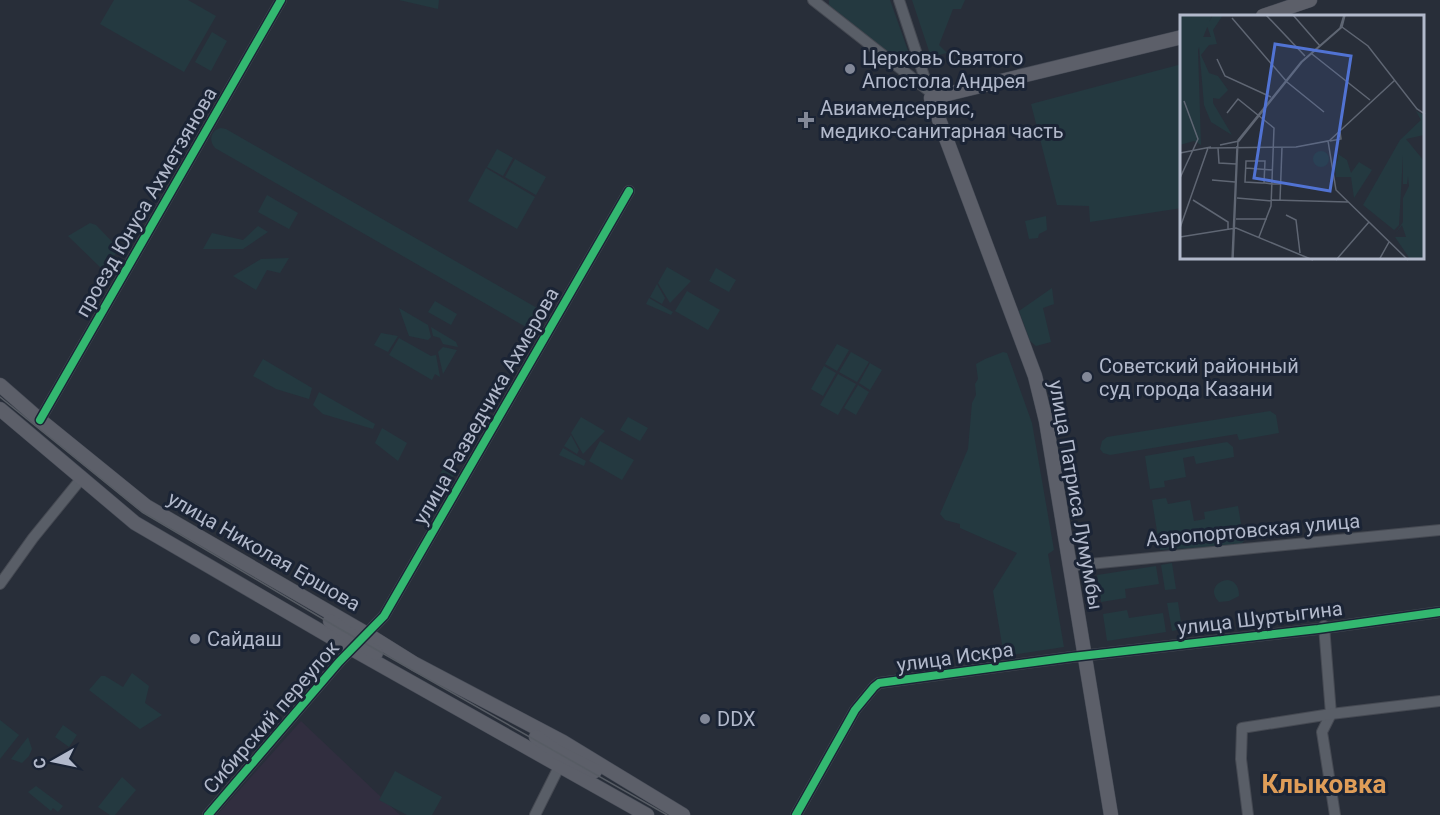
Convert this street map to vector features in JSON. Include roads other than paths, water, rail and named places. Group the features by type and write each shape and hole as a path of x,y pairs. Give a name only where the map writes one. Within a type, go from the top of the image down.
{"main road":[{"path":"1266,15 1310,0"},
{"path":"930,95 1180,37"},
{"name":"улица Патриса Лумумбы","path":"930,95 1035,376 1046,422 1111,815"},
{"name":"улица Николая Ершова","path":"0,385 146,506 304,599 360,641"},
{"path":"0,393 40,420"},
{"name":"улица Николая Ершова","path":"0,409 135,523 276,604 415,664 497,708 557,752 682,815"},
{"path":"360,641 453,706 647,815"},
{"path":"453,706 556,756 647,815"}],"street":[{"name":"проезд Юнуса Ахметзянова","path":"40,420 281,0"},
{"path":"813,0 823,4 930,95"},
{"name":"улица Патриса Лумумбы","path":"899,0 930,95"},
{"name":"улица Разведчика Ахмерова","path":"360,641 381,622 629,191"},
{"path":"0,584 81,478"},
{"name":"Аэропортовская улица","path":"1069,566 1440,530"},
{"name":"улица Шуртыгина","path":"1084,655 1440,612"},
{"path":"1324,627 1331,714 1322,732 1335,815"},
{"name":"Сибирский переулок","path":"208,815 360,641"},
{"name":"улица Искра","path":"796,815 855,710 879,683 1084,655"},
{"path":"1248,815 1241,759 1242,728 1331,714 1440,701"},
{"path":"535,815 560,767"}],"tram line":[{"path":"0,397 142,512 340,629 667,815"}],"place":[{"name":"Церковь Святого Апостола Андрея","path":"850,69"},
{"name":"Авиамедсервис, медико-санитарная часть","path":"806,120"},
{"name":"Советский районный суд города Казани","path":"1087,377"},
{"name":"Сайдаш","path":"195,639"},
{"name":"DDX","path":"705,719"}],"district":[{"name":"Клыковка","path":"1324,784"}]}
